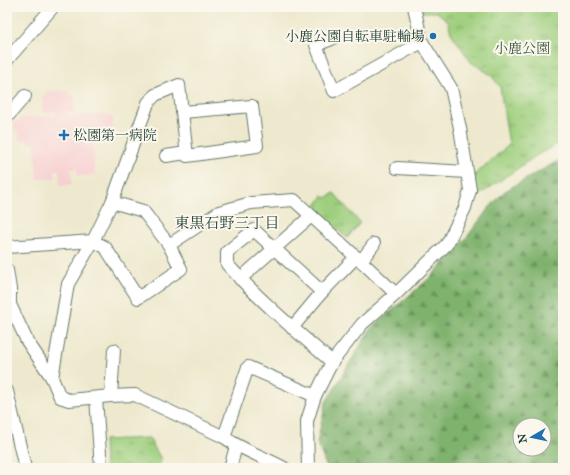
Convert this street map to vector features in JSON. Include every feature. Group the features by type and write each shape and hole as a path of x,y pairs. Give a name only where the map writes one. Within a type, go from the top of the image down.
{"street":[{"path":"7,60 53,7"},
{"path":"308,468 307,421 315,396 332,362 362,324 396,294 447,244 465,208 470,190 451,88 422,42 414,7"},
{"path":"332,39 316,45 334,91 422,42"},
{"path":"52,378 68,284 112,202 148,103 155,95 180,85 186,153"},
{"path":"7,118 25,96"},
{"path":"166,156 186,153 187,156 256,146 252,106 183,112"},
{"path":"397,168 467,172"},
{"path":"168,246 219,212 251,203 294,200 396,294"},
{"path":"7,247 92,241 105,247 138,298 182,270 168,246 143,211 112,202"},
{"path":"240,279 311,216"},
{"path":"322,292 254,230 227,252 227,264 240,279 292,328 332,362"},
{"path":"292,328 322,292 374,244"},
{"path":"7,270 10,289 8,300 27,341 52,378 60,397 69,400 134,395 224,437 236,446 269,464 284,468"},
{"path":"111,396 114,350"},
{"path":"224,437 248,367 315,396"},
{"path":"7,391 25,468"},
{"path":"96,398 101,468"},
{"path":"230,468 236,446"}],"shaded area":[{"name":"松園第一病院","path":"69,91 69,95 74,95 75,112 68,112 68,116 107,114 108,117 113,117 113,130 109,130 110,141 93,142 95,175 77,176 77,169 71,169 72,185 60,186 59,170 55,170 55,178 37,179 35,143 29,143 28,140 19,140 19,131 15,131 14,122 20,121 20,118 55,116 55,112 43,113 42,96 46,96 46,92"}],"green space":[{"name":"小鹿公園","path":"421,7 563,7 563,141 537,155 472,200 475,174 509,145 500,87 491,75 471,62 451,33 448,21 437,12 421,12"},
{"path":"563,158 563,468 327,468 317,443 326,402 371,328 431,277 467,237 488,209 505,191"},
{"path":"334,193 360,223 347,238 314,208 323,196 326,198"},
{"path":"149,438 161,459 159,468 105,468 104,440"}],"place":[{"name":"小鹿公園自転車駐輪場","path":"433,36"},
{"name":"松園第一病院","path":"64,135"}],"district":[{"name":"東黒石野三丁目","path":"227,223"}]}
